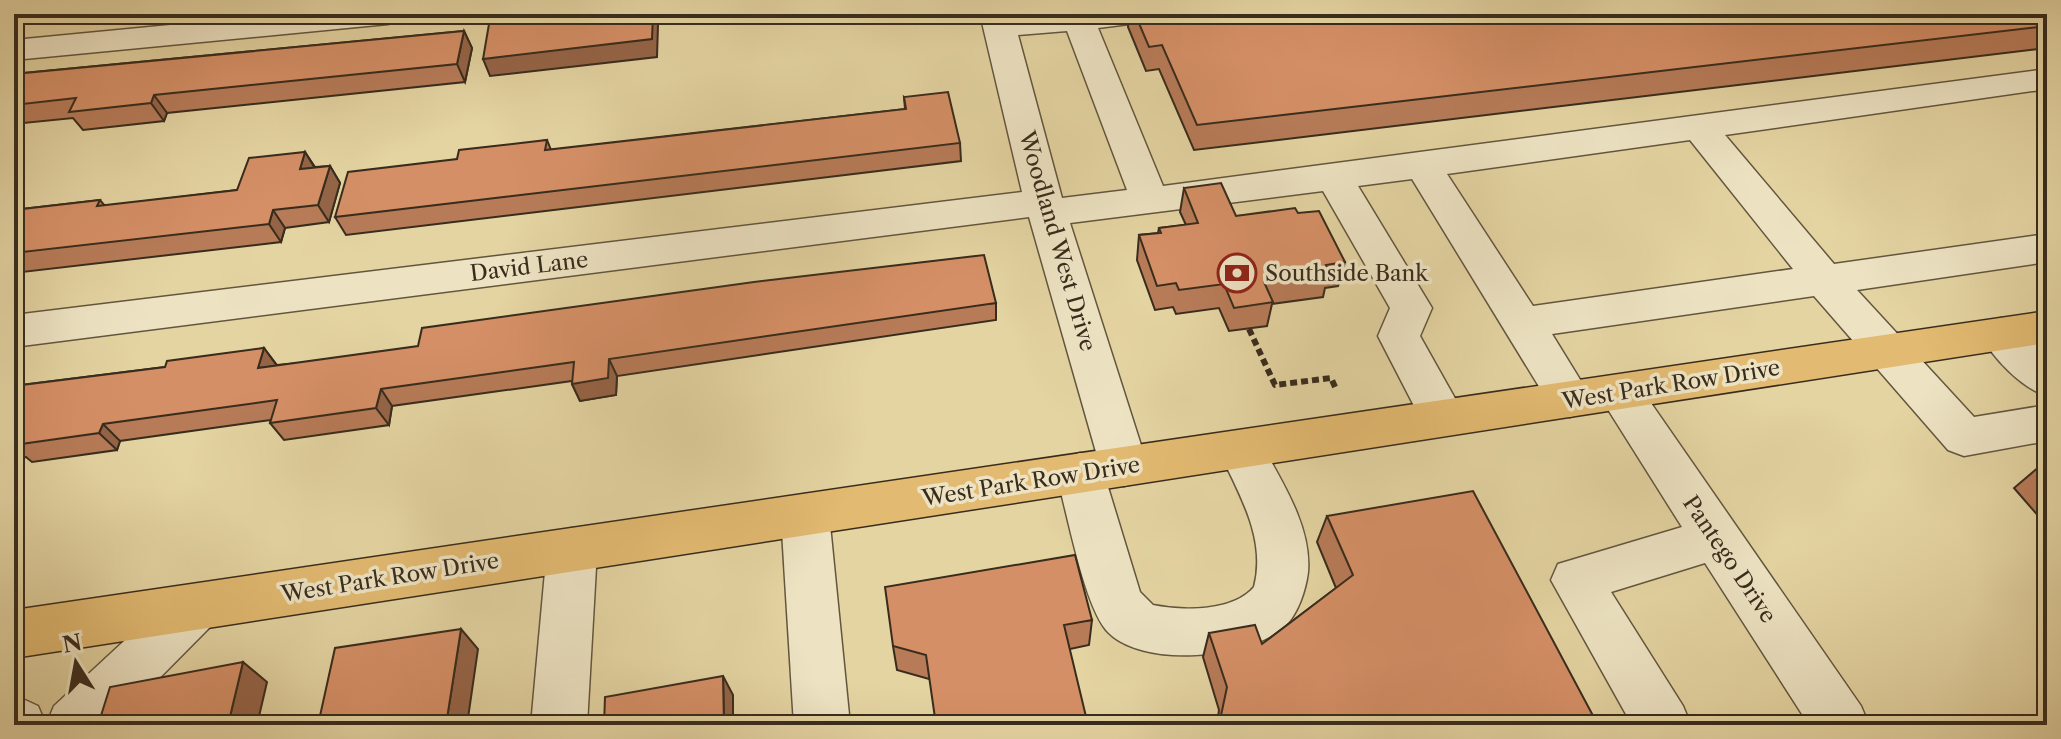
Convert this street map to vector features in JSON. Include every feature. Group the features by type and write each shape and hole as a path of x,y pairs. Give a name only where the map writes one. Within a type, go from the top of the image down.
{"main road":[{"name":"West Park Row Drive","path":"14,634 2047,327"}],"street":[{"path":"14,50 388,14"},
{"path":"998,21 1079,20 1142,14"},
{"path":"1079,20 1151,201"},
{"name":"Woodland West Drive","path":"998,21 1046,208 1102,470"},
{"name":"David Lane","path":"14,331 1046,208 1151,201 1698,126 2039,88"},
{"path":"1698,126 1824,280 1964,437 2047,423"},
{"path":"1422,164 1570,399"},
{"path":"1334,177 1411,308 1399,336 1443,418"},
{"path":"1522,323 2047,248"},
{"path":"2001,334 2047,379"},
{"name":"Pantego Drive","path":"1619,392 1841,725"},
{"path":"1102,470 1117,603 1129,619 1144,627 1185,633 1235,624 1265,612 1277,596 1283,562 1273,518 1241,449"},
{"path":"805,515 822,725"},
{"path":"1663,725 1576,580 1716,538"},
{"path":"559,725 572,550"},
{"path":"74,725 196,607"}],"path":[{"path":"1249,329 1275,385 1331,378 1336,389"}],"building":[{"path":"589,14 653,14 652,39 483,59 489,24"},
{"path":"1135,14 1240,14 1242,19 1288,14 2047,14 2047,26 1197,125 1162,45 1149,47"},
{"path":"464,31 457,64 154,95 151,103 69,112 76,98 14,105 14,74"},
{"path":"948,92 960,143 335,217 348,172 457,159 459,150 547,140 545,150 906,109 904,97"},
{"path":"305,152 300,169 330,166 318,205 273,210 269,224 14,253 14,210 100,200 97,206 237,190 249,158"},
{"name":"Southside Bank","path":"1221,183 1236,216 1295,208 1298,213 1319,211 1345,262 1326,265 1330,273 1264,282 1273,302 1234,308 1224,284 1179,290 1176,283 1157,286 1139,235 1161,233 1159,228 1198,223 1184,188"},
{"path":"984,255 996,303 609,359 608,378 572,384 574,362 381,389 376,408 270,423 277,400 103,424 99,433 14,445 14,386 165,367 167,361 264,348 258,368 418,346 422,328 754,282"},
{"path":"1473,491 1598,725 1219,725 1227,687 1209,633 1255,625 1262,644 1353,575 1327,516"},
{"path":"1075,555 1092,620 1064,625 1088,725 936,725 926,655 893,646 885,587"},
{"path":"461,629 446,725 318,725 335,648"},
{"path":"243,662 228,725 98,725 110,687"},
{"path":"723,676 724,725 604,725 605,697"}],"place":[{"name":"Southside Bank","path":"1237,273"}]}
